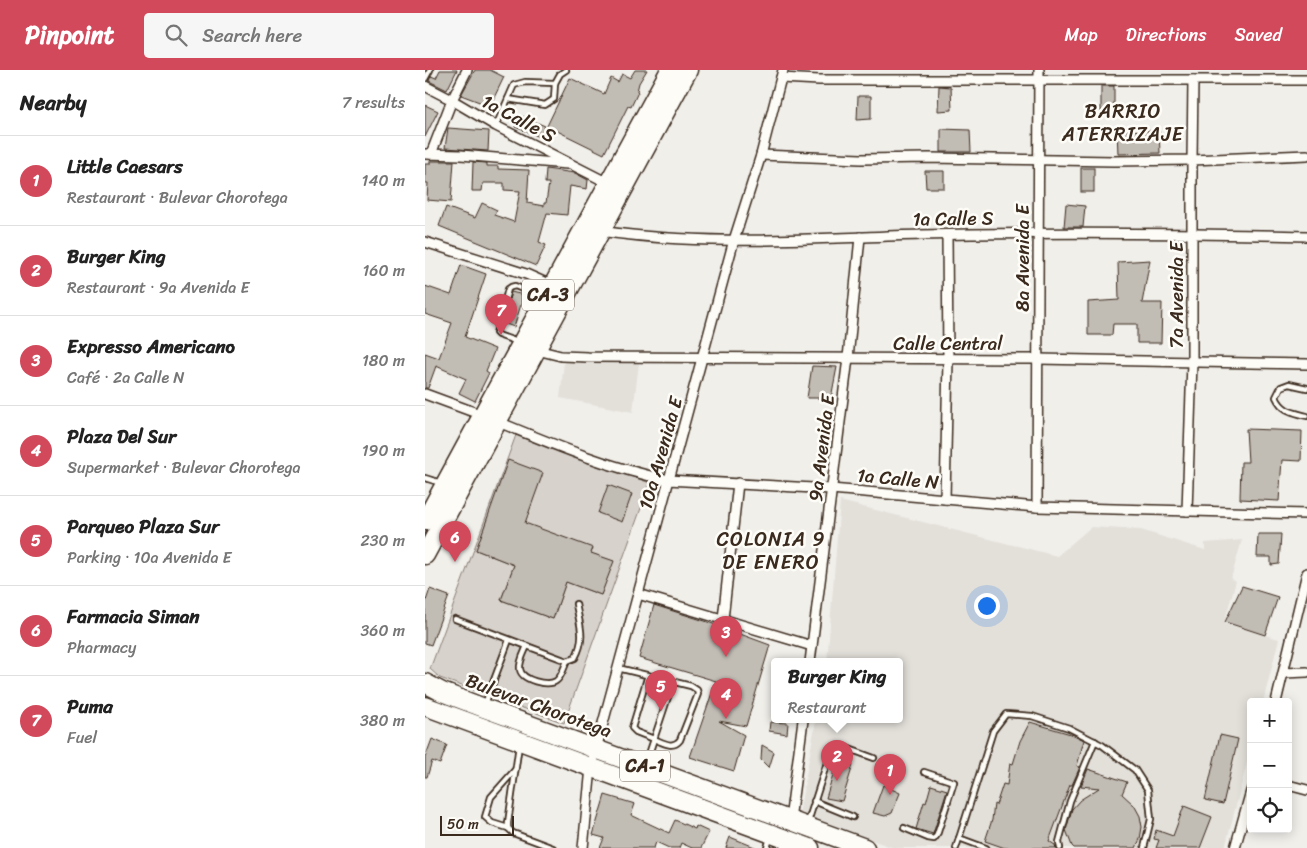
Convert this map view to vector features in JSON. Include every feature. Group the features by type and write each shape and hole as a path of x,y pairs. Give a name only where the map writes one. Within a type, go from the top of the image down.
{"highway":[{"name":"CA-3","path":"529,346 542,289 608,183 671,70"},
{"name":"CA-3","path":"425,555 489,418 529,346 600,231 688,70"},
{"name":"CA-3","path":"425,521 445,485 489,418"},
{"name":"Bulevar Chorotega","path":"425,683 441,692 865,848"},
{"name":"CA-1","path":"425,706 591,768 778,842 810,848"}],"street":[{"path":"467,70 428,154 461,155 572,165"},
{"name":"8a Avenida E","path":"1037,507 1039,70"},
{"path":"782,74 819,80 1307,80"},
{"name":"10a Avenida E","path":"583,848 591,768 734,240 761,155 782,74"},
{"name":"7a Avenida E","path":"1187,511 1192,362 1193,80"},
{"name":"1a Calle S","path":"425,86 496,126 608,183"},
{"path":"761,155 861,159 1038,160 1192,160 1307,155"},
{"name":"1a Calle S","path":"600,231 631,236 734,240 1038,232 1307,236"},
{"path":"945,499 948,360 947,235"},
{"name":"9a Avenida E","path":"810,658 848,358 860,237"},
{"path":"425,242 525,274 542,289"},
{"name":"Calle Central","path":"529,346 561,356 588,357 1037,359 1307,364"},
{"name":"1a Calle N","path":"425,394 569,451 669,480 831,489 1037,507 1307,514"},
{"path":"723,619 738,483"},
{"path":"1276,698 1284,673 1307,573"},
{"path":"638,594 812,646"},
{"path":"1284,673 1307,672"},
{"path":"798,823 803,723"},
{"path":"1292,786 1307,790"},
{"path":"1235,848 1247,805"}],"lane":[{"path":"425,79 430,70"},
{"path":"508,99 545,105 554,99 555,83 560,74 567,70"},
{"path":"496,126 514,85 525,82 555,83"},
{"path":"529,346 498,335 496,329 508,289 511,286 542,289"},
{"path":"1307,388 1289,384 1281,387 1277,397 1280,405 1287,410 1307,416"},
{"path":"425,478 445,485"},
{"path":"455,619 567,661 575,658 583,638 576,604"},
{"path":"484,708 509,640"},
{"path":"527,646 519,667 525,677 532,680 548,685 554,683 560,678 567,661"},
{"path":"618,668 648,675 673,682 691,686 697,690 698,694 677,744 670,745 654,740 636,732 632,728 648,675"},
{"path":"645,766 673,682"},
{"path":"956,848 993,731 1006,714 1032,716 1069,728 1095,741 1135,770 1148,790 1151,820 1144,848"},
{"path":"508,828 519,741"},
{"path":"1060,848 1059,842 1070,801 1095,741"},
{"path":"798,823 814,801 829,753 835,747 841,746 874,758"},
{"path":"515,770 491,797 485,817 492,823 553,848"},
{"path":"904,828 928,838 934,839 937,835 954,782 923,772"},
{"path":"814,801 853,817"},
{"path":"959,838 986,848"}],"shaded area":[{"path":"564,362 639,363 633,412 560,398"},
{"path":"516,435 650,483 564,723 440,678 430,669","holes":["488,517 613,561 601,595 566,582 553,619 501,600 514,565 476,550"]},
{"path":"840,501 1057,556 1091,527 1141,530 1205,550 1205,543 1242,540 1231,579 1236,581 1224,623 1279,639 1264,698 1247,698 1247,763 1225,848 894,848 799,814 815,723 903,723 903,658 827,658"}],"building":[{"path":"440,70 457,70 447,90 429,81 431,76 436,78"},
{"path":"475,70 490,70 504,77 490,106 461,95"},
{"path":"635,70 647,70 639,83 638,92 631,107 628,106 604,154 547,126 570,78 604,94 611,78 618,82 622,74 630,78"},
{"path":"939,86 951,87 952,110 938,111"},
{"path":"1101,86 1114,86 1114,111 1101,111"},
{"path":"858,96 871,96 871,119 857,120"},
{"path":"425,105 438,111 425,137"},
{"path":"519,115 545,126 540,137 515,127"},
{"path":"448,128 489,131 488,151 445,148"},
{"path":"941,129 970,130 971,152 941,152"},
{"path":"1117,130 1159,131 1160,153 1118,154"},
{"path":"430,161 454,161 451,202 427,200 428,183 425,183 425,164 430,164"},
{"path":"473,162 487,163 487,166 498,166 498,169 529,170 527,203 544,206 549,183 545,183 546,169 575,173 588,180 587,189 570,186 567,215 547,213 539,242 546,245 536,266 439,226 446,207 475,218 482,203 497,210 494,215 514,222 520,191 504,190 504,183 483,183 482,191 472,191"},
{"path":"1081,168 1094,168 1094,192 1081,192"},
{"path":"925,171 944,171 944,188 926,188"},
{"path":"1066,204 1085,206 1083,227 1064,227"},
{"path":"1150,260 1142,303 1162,303 1161,343 1137,343 1137,324 1113,324 1112,335 1088,335 1088,302 1119,300 1118,262"},
{"path":"461,265 486,274 465,337 495,349 486,371 489,373 475,401 459,393 466,379 436,366 428,388 425,388 425,353 439,358 452,323 425,314 425,286 451,295"},
{"path":"511,292 524,295 514,327 503,323"},
{"path":"812,366 837,367 831,398 807,398"},
{"path":"1246,429 1302,431 1301,461 1282,460 1279,501 1240,499 1241,462 1248,462"},
{"path":"508,460 543,473 525,523 593,548 591,553 614,561 601,595 566,582 553,619 501,600 514,565 476,550"},
{"path":"608,485 632,494 622,522 598,513"},
{"path":"1258,534 1281,534 1279,564 1271,565 1271,557 1257,557"},
{"path":"1242,586 1278,597 1265,635 1225,622"},
{"path":"430,589 449,596 431,645 425,643 425,604"},
{"path":"654,605 770,645 746,726 719,721 744,735 734,771 690,757 716,681 639,658"},
{"path":"770,722 788,723 787,734 769,731"},
{"path":"1030,722 1074,735 1084,740 1077,766 1080,767 1072,785 1070,785 1049,841 1056,848 1005,848 985,841 992,820 994,804 996,805 1003,784 1007,785 1010,763 1013,764 1020,741"},
{"path":"1220,735 1238,739 1223,804 1205,800"},
{"path":"432,739 447,745 440,764 432,761 427,777 425,777 425,758"},
{"path":"762,745 774,752 769,768 761,760"},
{"path":"837,761 853,765 842,801 826,798"},
{"path":"1088,769 1127,782 1122,794 1134,805 1140,816 1142,827 1136,848 1074,848 1072,846 1066,830 1072,809 1080,800 1099,788 1081,786"},
{"path":"883,785 900,793 892,813 885,816 873,813"},
{"path":"931,785 947,790 933,834 916,829"},
{"path":"605,795 635,804 631,815 669,833 675,820 695,829 696,826 709,832 701,848 692,848 681,843 679,848 669,848 656,842 654,848 600,848 604,838 593,835"},
{"path":"1184,806 1212,817 1200,848 1156,848 1159,840 1154,839 1156,830 1173,836"},
{"path":"730,837 757,848 726,848"}],"place":[{"name":"Puma","path":"501,335"},
{"name":"Farmacia Siman","path":"455,562"},
{"name":"Expresso Americano","path":"726,657"},
{"name":"Parqueo Plaza Sur","path":"661,711"},
{"name":"Plaza Del Sur","path":"726,719"},
{"name":"Burger King","path":"837,781"},
{"name":"Little Caesars","path":"890,795"}],"district":[{"name":"BARRIO ATERRIZAJE","path":"1123,122"},
{"name":"COLONIA 9 DE ENERO","path":"771,550"}]}
